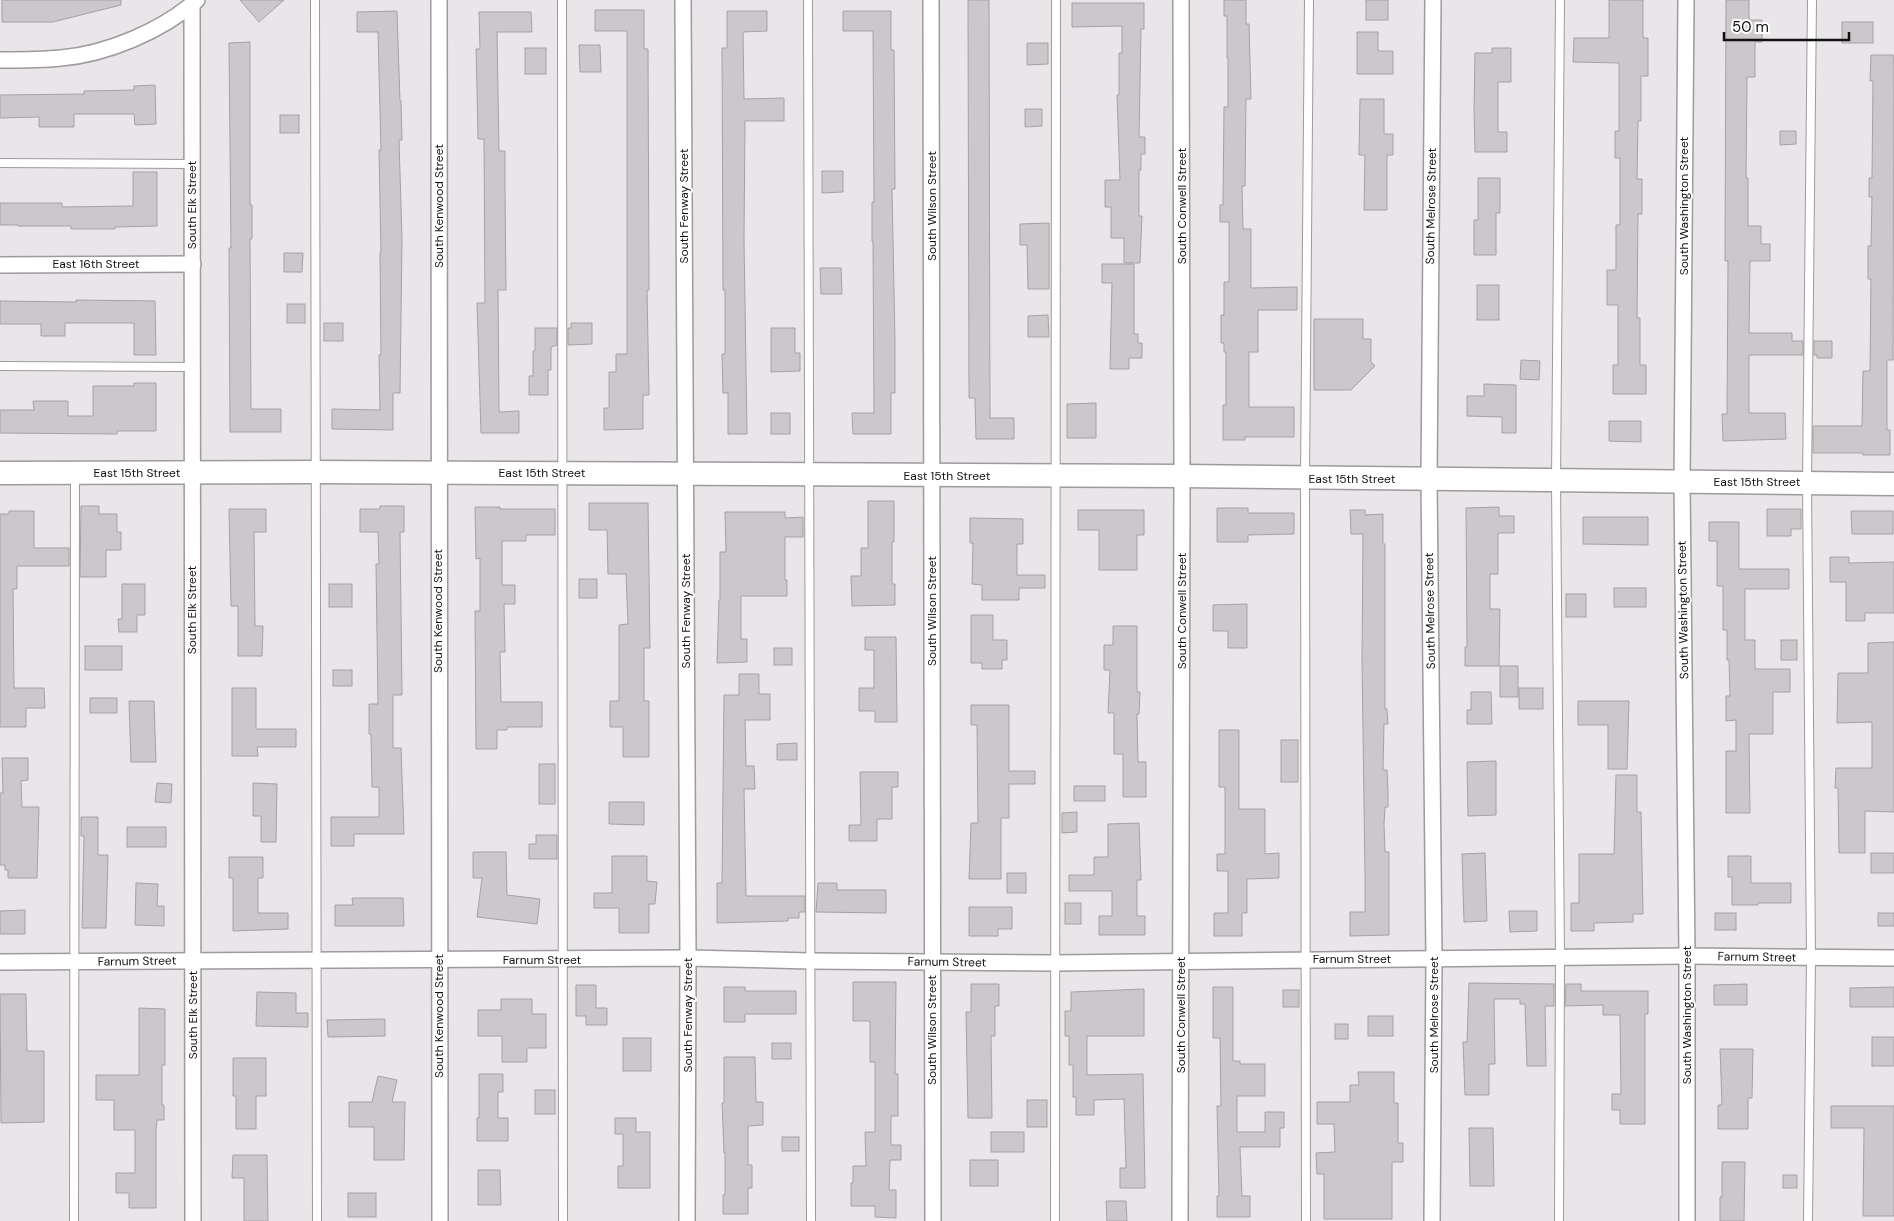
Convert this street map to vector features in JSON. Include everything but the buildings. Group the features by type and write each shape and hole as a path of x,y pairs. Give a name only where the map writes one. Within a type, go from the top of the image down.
{"main road":[{"name":"East 15th Street","path":"0,473 438,472 1182,476 1894,484"}],"street":[{"name":"South Kenwood Street","path":"439,0 440,1221"},
{"name":"South Fenway Street","path":"683,0 688,1221"},
{"name":"South Wilson Street","path":"931,0 933,1221"},
{"name":"South Conwell Street","path":"1180,1221 1181,0"},
{"name":"South Melrose Street","path":"1432,1221 1434,959 1429,479 1433,0"},
{"name":"South Washington Street","path":"1686,0 1682,482 1687,956 1687,1221"},
{"path":"0,60 63,58 105,49 155,28 195,2"},
{"name":"South Elk Street","path":"193,1221 191,367 195,2"},
{"name":"East 16th Street","path":"0,265 193,264"},
{"name":"Farnum Street","path":"0,962 317,959 439,961 688,958 1055,963 1687,956 1894,958"}],"lane":[{"path":"315,0 317,1221"},
{"path":"562,0 563,1221"},
{"path":"808,0 811,1221"},
{"path":"1055,1221 1056,0"},
{"path":"1306,1221 1305,478 1309,0"},
{"path":"1560,0 1556,480 1560,1221"},
{"path":"1808,1221 1811,958 1807,483 1812,0"},
{"path":"0,163 192,164"},
{"path":"0,366 191,367"},
{"path":"74,1221 75,473"}]}
